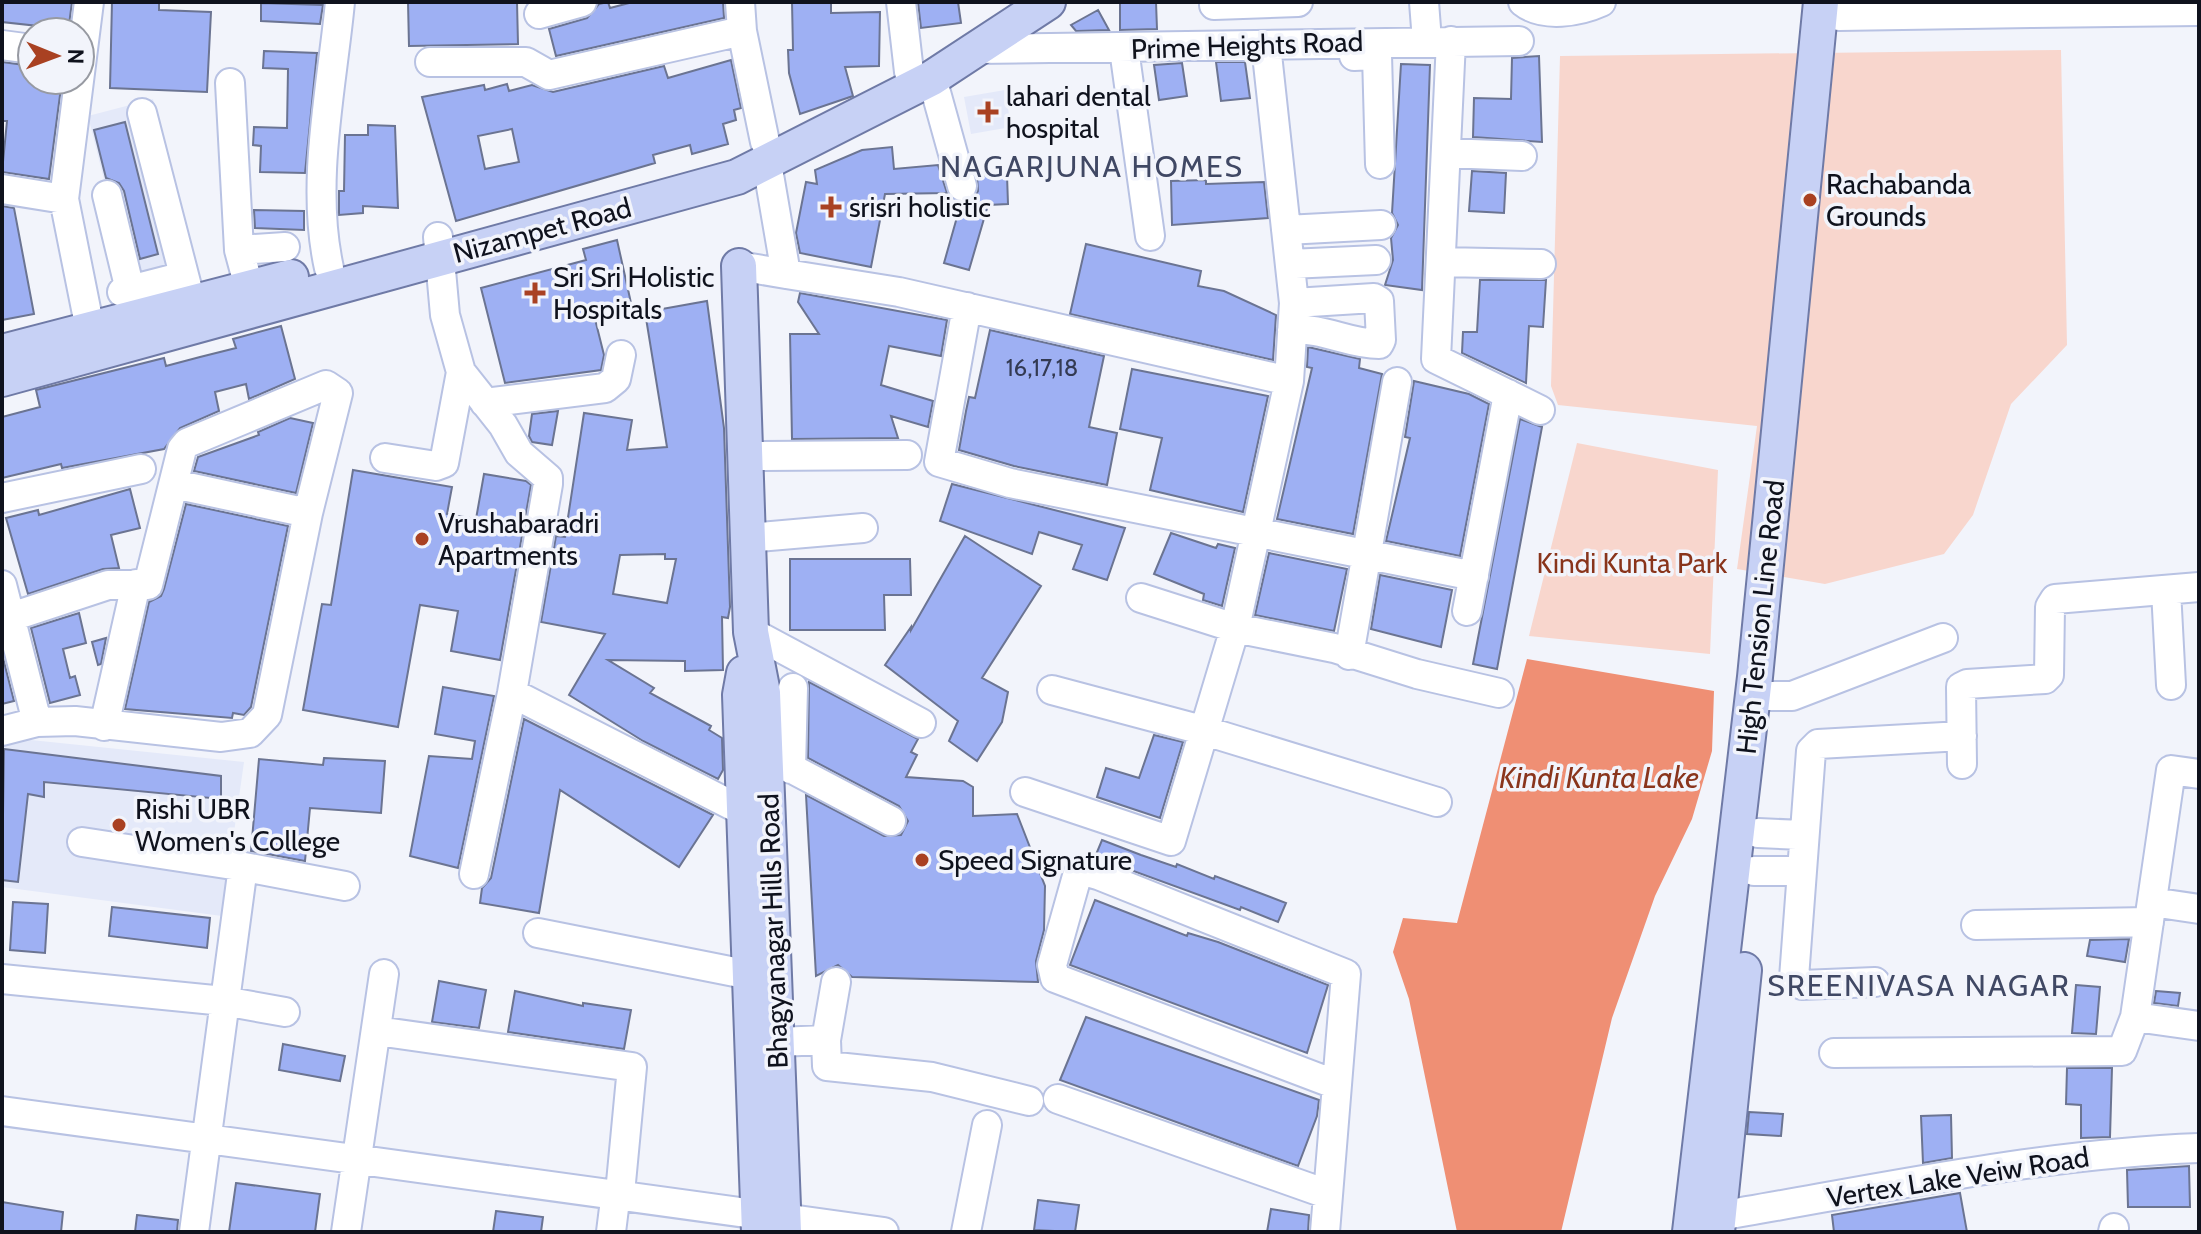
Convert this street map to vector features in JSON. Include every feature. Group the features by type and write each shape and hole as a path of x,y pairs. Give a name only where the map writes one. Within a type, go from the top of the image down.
{"main road":[{"name":"Nizampet Road","path":"921,75 1024,2"},
{"name":"Nizampet Road","path":"2,379 439,248 585,198 766,152 829,118 976,49 1048,2"},
{"name":"High Tension Line Road","path":"1709,1227 1834,7"},
{"name":"Nizampet Road","path":"2,352 83,330 187,289 249,287 329,268 439,248"},
{"name":"Bhagyanagar Hills Road","path":"739,266 751,632 778,762 758,982 777,1042 772,1224"},
{"name":"Bhagyanagar Hills Road","path":"751,632 740,695 743,811 758,982 772,1224"},
{"name":"High Tension Line Road","path":"1709,1227 1758,833 1764,697"}],"street":[{"path":"329,268 323,240 325,152 340,2"},
{"path":"539,14 582,2"},
{"path":"740,2 742,31 786,274"},
{"path":"901,2 921,75 962,186"},
{"path":"1214,5 1298,2"},
{"path":"1424,2 1439,41 1446,153 1436,359 1540,410"},
{"path":"1523,2 1531,8 1580,12 1601,2"},
{"path":"1834,7 2199,11"},
{"path":"430,62 526,62 549,75 742,31"},
{"path":"1354,41 1354,56 1377,55 1380,164"},
{"name":"Prime Heights Road","path":"976,49 1124,49 1354,41 1519,41"},
{"path":"1025,792 1171,841 1235,628 1289,381 1293,316 1290,264 1266,45"},
{"path":"1124,49 1150,236"},
{"path":"230,83 239,250 249,287"},
{"path":"75,96 55,204 83,330"},
{"path":"107,195 126,291 187,289 142,113"},
{"path":"1446,153 1522,156"},
{"path":"2,189 55,204"},
{"path":"1286,230 1381,225"},
{"path":"239,250 285,247"},
{"path":"439,248 445,315 461,372 519,453 548,478 512,693 474,874"},
{"path":"1290,264 1376,260"},
{"path":"1441,262 1541,264"},
{"path":"739,266 967,307 1289,381"},
{"path":"967,307 939,462 1010,483 1474,576"},
{"path":"485,403 605,388 616,379 621,355"},
{"path":"385,458 436,466 444,463 461,372"},
{"path":"1349,655 1397,382"},
{"path":"2,731 37,722 221,737 250,733 258,726 267,715 308,513 338,393 326,385 187,443 182,449 174,484 131,585 98,725"},
{"path":"1467,611 1508,394"},
{"path":"746,456 907,455"},
{"path":"2,498 141,469"},
{"path":"174,484 308,513"},
{"path":"748,538 863,528"},
{"path":"2,585 6,619 37,722"},
{"path":"6,619 131,585"},
{"path":"1962,764 1962,685 2041,681 2048,676 2050,607 2055,599 2199,587"},
{"path":"2166,590 2171,685"},
{"path":"1141,598 1235,628 1334,648 1349,655 1499,693"},
{"path":"751,632 921,723"},
{"path":"1764,697 1792,696 1869,669 1943,638"},
{"path":"793,688 778,762 891,821"},
{"path":"1052,690 1202,730 1437,802"},
{"path":"512,693 743,811"},
{"path":"1875,982 1802,985 1794,978 1811,751 1815,745 1962,736"},
{"path":"1834,1053 2122,1051 2135,1017 2171,770 2199,774"},
{"path":"1758,833 1803,835"},
{"path":"82,842 345,886"},
{"path":"194,1232 224,1001 238,920 242,874 239,866"},
{"path":"1325,1232 1346,977 1343,971 1098,875 1084,871 1077,876 1052,965 1055,978 1337,1085"},
{"path":"1754,871 1800,871"},
{"path":"1976,925 2199,909"},
{"path":"538,933 758,982"},
{"path":"346,1232 384,974"},
{"path":"2,979 224,1001 285,1012"},
{"path":"836,982 826,1040 824,1061 827,1066 932,1077 1029,1101"},
{"path":"2135,1017 2199,1026"},
{"path":"377,1031 632,1067 611,1232"},
{"path":"777,1042 826,1040"},
{"path":"1058,1099 1327,1194"},
{"path":"2,1111 355,1160 618,1192 772,1224 884,1232"},
{"path":"966,1232 987,1125"},
{"name":"Vertex Lake Veiw Road","path":"1709,1227 1995,1169 2128,1150 2199,1148"}],"shaded area":[{"name":"lahari dental hospital","path":"1005,90 1011,127 971,134 964,97"},
{"path":"153,99 200,287 135,303 88,116"},
{"name":"Rishi UBR Women's College","path":"2,737 244,762 222,916 2,887"}],"green space":[{"name":"Rachabanda Grounds","path":"2061,50 2067,345 2011,404 1973,515 1944,554 1825,584 1737,569 1757,426 1558,405 1551,386 1560,56"},
{"name":"Kindi Kunta Park","path":"1577,443 1718,470 1710,654 1529,636"}],"water":[{"name":"Kindi Kunta Lake","path":"1527,659 1714,691 1712,751 1692,819 1655,896 1612,1018 1561,1232 1457,1232 1409,999 1393,952 1403,918 1457,923"}],"building":[{"path":"2,2 72,2 70,16 16,16 16,24 2,22"},
{"path":"112,2 159,2 159,10 211,12 207,92 110,88"},
{"path":"408,2 517,2 518,44 409,46"},
{"path":"608,2 610,8 633,2 723,2 724,18 556,56 549,29 587,18 599,4"},
{"path":"792,2 831,2 831,13 880,12 879,66 845,67 853,96 800,114 789,73 788,50 793,50"},
{"path":"918,2 958,2 961,23 921,28"},
{"path":"1120,2 1156,2 1157,29 1120,30"},
{"path":"261,3 323,5 320,24 261,21"},
{"path":"1098,10 1109,30 1076,31 1071,25"},
{"path":"264,51 317,53 305,173 260,172 261,146 253,145 254,127 287,128 288,69 263,68"},
{"path":"1539,56 1542,142 1473,137 1474,98 1511,99 1512,58"},
{"path":"731,60 741,108 734,110 736,120 723,124 728,144 692,154 690,145 653,155 655,163 456,221 422,97 484,85 485,90 507,84 509,91 532,85 553,92 664,66 668,78","holes":["512,129 519,162 485,169 478,136"]},
{"path":"2,62 16,64 16,96 60,96 49,179 2,172 7,121 2,121"},
{"path":"1216,62 1245,62 1250,98 1221,101"},
{"path":"1182,63 1187,96 1159,100 1154,65"},
{"path":"1401,64 1430,65 1422,290 1385,285 1393,260 1391,238 1398,225 1392,213"},
{"path":"125,122 158,254 140,259 124,191 119,183 106,178 94,130"},
{"path":"368,125 395,126 398,208 363,206 363,213 339,215 339,191 344,191 345,135 368,135"},
{"path":"892,147 894,169 938,165 947,193 885,194 871,267 800,253 796,233 806,182 817,184 815,170 862,150"},
{"path":"1472,171 1506,173 1504,213 1469,211"},
{"path":"1007,175 1008,204 988,205 969,270 944,263 961,203 974,198 978,191 977,176"},
{"path":"1206,180 1206,184 1264,182 1268,218 1172,225 1171,181"},
{"path":"2,206 14,208 34,314 2,320"},
{"path":"254,210 304,211 304,230 255,228"},
{"path":"617,240 631,303 593,311 604,355 601,370 505,383 481,288 586,260 583,249"},
{"path":"1086,244 1201,271 1198,286 1224,291 1276,315 1273,360 1070,314"},
{"path":"1480,280 1546,280 1543,327 1529,326 1526,383 1462,353 1463,332 1477,332"},
{"path":"800,293 947,320 941,356 889,346 881,385 933,401 928,427 891,416 898,438 792,439 790,334 819,334 798,302"},
{"path":"707,301 724,428 730,607 728,618 722,617 723,670 685,671 685,661 608,660 654,688 650,693 711,726 709,730 722,738 723,770 718,779 643,741 569,695 605,634 541,622 556,536 565,537 584,413 632,420 627,450 667,447 645,312","holes":["665,554 665,559 676,559 667,603 613,594 620,555"]},
{"path":"281,326 295,379 249,399 246,384 215,392 219,411 180,428 164,449 62,468 61,464 2,478 2,417 40,407 36,390 164,358 166,366 236,348 233,339"},
{"path":"990,330 1104,356 1089,427 1117,433 1107,485 1014,466 959,450 969,397 975,398"},
{"path":"1308,347 1360,359 1359,368 1382,374 1353,534 1277,519 1312,368 1307,367"},
{"path":"1132,369 1268,396 1243,512 1150,490 1162,438 1120,429"},
{"path":"1414,381 1469,394 1489,404 1460,556 1386,541 1410,438 1405,437"},
{"path":"558,411 552,445 532,442 529,436 532,414"},
{"path":"290,418 313,423 296,493 194,471 198,457 259,435 258,432"},
{"path":"1520,419 1542,427 1497,669 1473,664"},
{"path":"353,470 452,487 447,514 476,519 484,474 526,481 531,485 500,660 451,651 458,611 420,605 398,727 303,710 322,604 331,605"},
{"path":"952,484 1125,528 1107,580 1073,569 1082,545 1039,532 1032,554 940,521"},
{"path":"130,489 140,528 111,535 119,568 103,569 28,594 6,518 38,510 39,515"},
{"path":"186,504 288,526 251,707 244,715 233,713 232,718 125,709 149,602 161,596 164,589"},
{"path":"1171,533 1216,548 1218,544 1235,548 1222,606 1203,600 1204,594 1154,574"},
{"path":"965,536 1041,586 982,678 1008,692 1002,722 977,761 949,741 958,721 885,665 911,627 911,630"},
{"path":"1269,553 1347,569 1334,631 1255,615"},
{"path":"790,559 910,559 911,595 884,595 885,630 790,630"},
{"path":"1380,575 1452,590 1441,647 1371,629"},
{"path":"79,613 86,643 63,649 70,678 75,676 80,695 50,703 31,628"},
{"path":"106,638 101,664 98,665 92,642"},
{"path":"2,654 14,701 2,704"},
{"name":"Speed Signature","path":"809,682 918,739 911,752 917,755 906,777 963,781 973,787 973,816 1017,814 1045,886 1044,930 1036,961 1038,982 852,977 838,965 816,976 806,795 884,836 901,835 908,821 899,806 808,758"},
{"path":"443,687 494,696 458,868 410,856 429,756 472,759 475,741 435,734"},
{"path":"524,719 713,815 679,867 560,790 539,913 480,903 482,888 491,878"},
{"path":"1154,735 1183,742 1160,818 1097,797 1106,768 1139,778"},
{"path":"4,749 221,776 221,799 44,782 44,797 28,794 18,882 2,880"},
{"path":"324,758 385,761 381,813 310,808 305,861 251,851 259,759 323,765"},
{"path":"1102,840 1176,867 1177,864 1214,879 1215,876 1286,903 1278,922 1241,907 1240,910 1095,857"},
{"path":"1095,900 1187,936 1188,933 1218,942 1328,985 1307,1053 1070,965"},
{"path":"13,902 48,904 45,953 10,950"},
{"path":"112,907 210,918 207,948 109,936"},
{"path":"2129,939 2125,962 2087,956 2090,940"},
{"path":"439,981 486,990 479,1028 432,1022"},
{"path":"2076,985 2100,987 2096,1034 2072,1033"},
{"path":"515,991 583,1006 583,1003 631,1010 624,1049 508,1032"},
{"path":"2156,991 2180,993 2178,1006 2154,1003"},
{"path":"1086,1017 1319,1100 1317,1116 1298,1166 1060,1080"},
{"path":"283,1044 345,1056 340,1081 279,1070"},
{"path":"2067,1068 2112,1068 2110,1137 2081,1138 2081,1105 2066,1104"},
{"path":"1749,1112 1783,1114 1781,1136 1747,1134"},
{"path":"1951,1115 1952,1158 1923,1163 1921,1116"},
{"path":"2189,1166 2190,1207 2128,1207 2127,1170"},
{"path":"236,1183 320,1194 315,1232 229,1232"},
{"path":"1960,1193 1967,1232 1834,1232 1832,1215"},
{"path":"1038,1200 1079,1205 1075,1232 1034,1230"},
{"path":"2,1202 63,1212 61,1232 2,1232"},
{"path":"1271,1209 1309,1215 1308,1232 1267,1232"},
{"path":"496,1211 543,1217 541,1232 493,1232"},
{"path":"137,1215 178,1220 177,1232 135,1232"}],"place":[{"name":"lahari dental hospital","path":"988,112"},
{"name":"Rachabanda Grounds","path":"1810,200"},
{"name":"srisri holistic","path":"831,207"},
{"name":"Sri Sri Holistic Hospitals","path":"535,293"},
{"name":"Vrushabaradri Apartments","path":"422,539"},
{"name":"Rishi UBR Women's College","path":"119,825"},
{"name":"Speed Signature","path":"922,860"}],"district":[{"name":"NAGARJUNA HOMES","path":"1092,167"},
{"name":"SREENIVASA NAGAR","path":"1919,986"}]}
